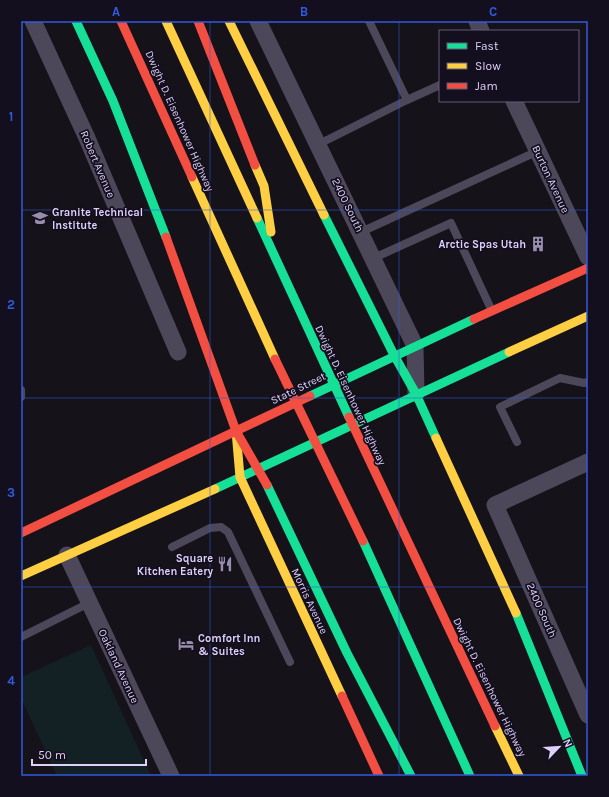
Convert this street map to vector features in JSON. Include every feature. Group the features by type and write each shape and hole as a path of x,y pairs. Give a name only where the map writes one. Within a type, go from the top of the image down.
{"main road":[{"path":"76,21 114,101 150,194 236,431 269,488 358,674 411,776"},
{"name":"Dwight D. Eisenhower Highway","path":"121,21 268,344 341,493 470,776"},
{"name":"Dwight D. Eisenhower Highway","path":"166,21 374,472 519,776"},
{"path":"198,21 264,186 274,257"},
{"path":"229,21 394,355 416,394 507,590 582,776"},
{"name":"State Street","path":"21,534 394,355 493,312 588,268"},
{"path":"21,576 240,477 416,394 588,316"},
{"name":"Morris Avenue","path":"236,431 240,477 380,776"}],"street":[{"name":"Robert Avenue","path":"33,21 87,138 178,352"},
{"name":"2400 South","path":"258,21 362,232 415,346 416,394"},
{"path":"477,21 482,30"},
{"name":"Burton Avenue","path":"514,102 588,258"},
{"name":"2400 South","path":"588,462 495,505 588,715"},
{"name":"Oakland Avenue","path":"67,555 171,776"}],"lane":[{"path":"369,21 407,100"},
{"path":"319,144 439,85"},
{"path":"362,232 538,151"},
{"path":"374,258 451,223 493,312"},
{"path":"517,442 500,407 560,378 584,383 588,382"},
{"path":"21,390 21,397"},
{"path":"172,547 210,528 221,527 228,532 290,662"},
{"path":"21,637 89,604"}],"shaded area":[{"path":"91,645 151,776 57,776 21,698 21,677"}],"traffic: fast":[{"path":"76,21 113,101 166,237"},
{"path":"324,215 394,355 416,394 436,438"},
{"path":"257,218 349,417"},
{"path":"310,396 474,319"},
{"path":"215,489 509,352"},
{"path":"267,485 347,653 411,776"},
{"path":"363,541 470,776"},
{"path":"516,613 582,776"}],"traffic: slow":[{"path":"166,21 257,218"},
{"path":"229,21 324,215"},
{"path":"255,165 264,186 271,232"},
{"path":"192,177 275,359"},
{"path":"509,352 588,316"},
{"path":"236,431 240,477 342,696"},
{"path":"436,438 516,613"},
{"path":"21,576 215,489"},
{"path":"495,726 519,776"}],"traffic: jam":[{"path":"121,21 192,177"},
{"path":"198,21 255,165"},
{"path":"166,237 236,431 267,485"},
{"path":"474,319 588,268"},
{"path":"275,359 363,541"},
{"path":"21,533 310,396"},
{"path":"349,417 495,726"},
{"path":"342,696 379,776"}],"place":[{"name":"Granite Technical Institute","path":"40,218"},
{"name":"Arctic Spas Utah","path":"538,244"},
{"name":"Square Kitchen Eatery","path":"225,564"},
{"name":"Comfort Inn & Suites","path":"186,644"}]}
